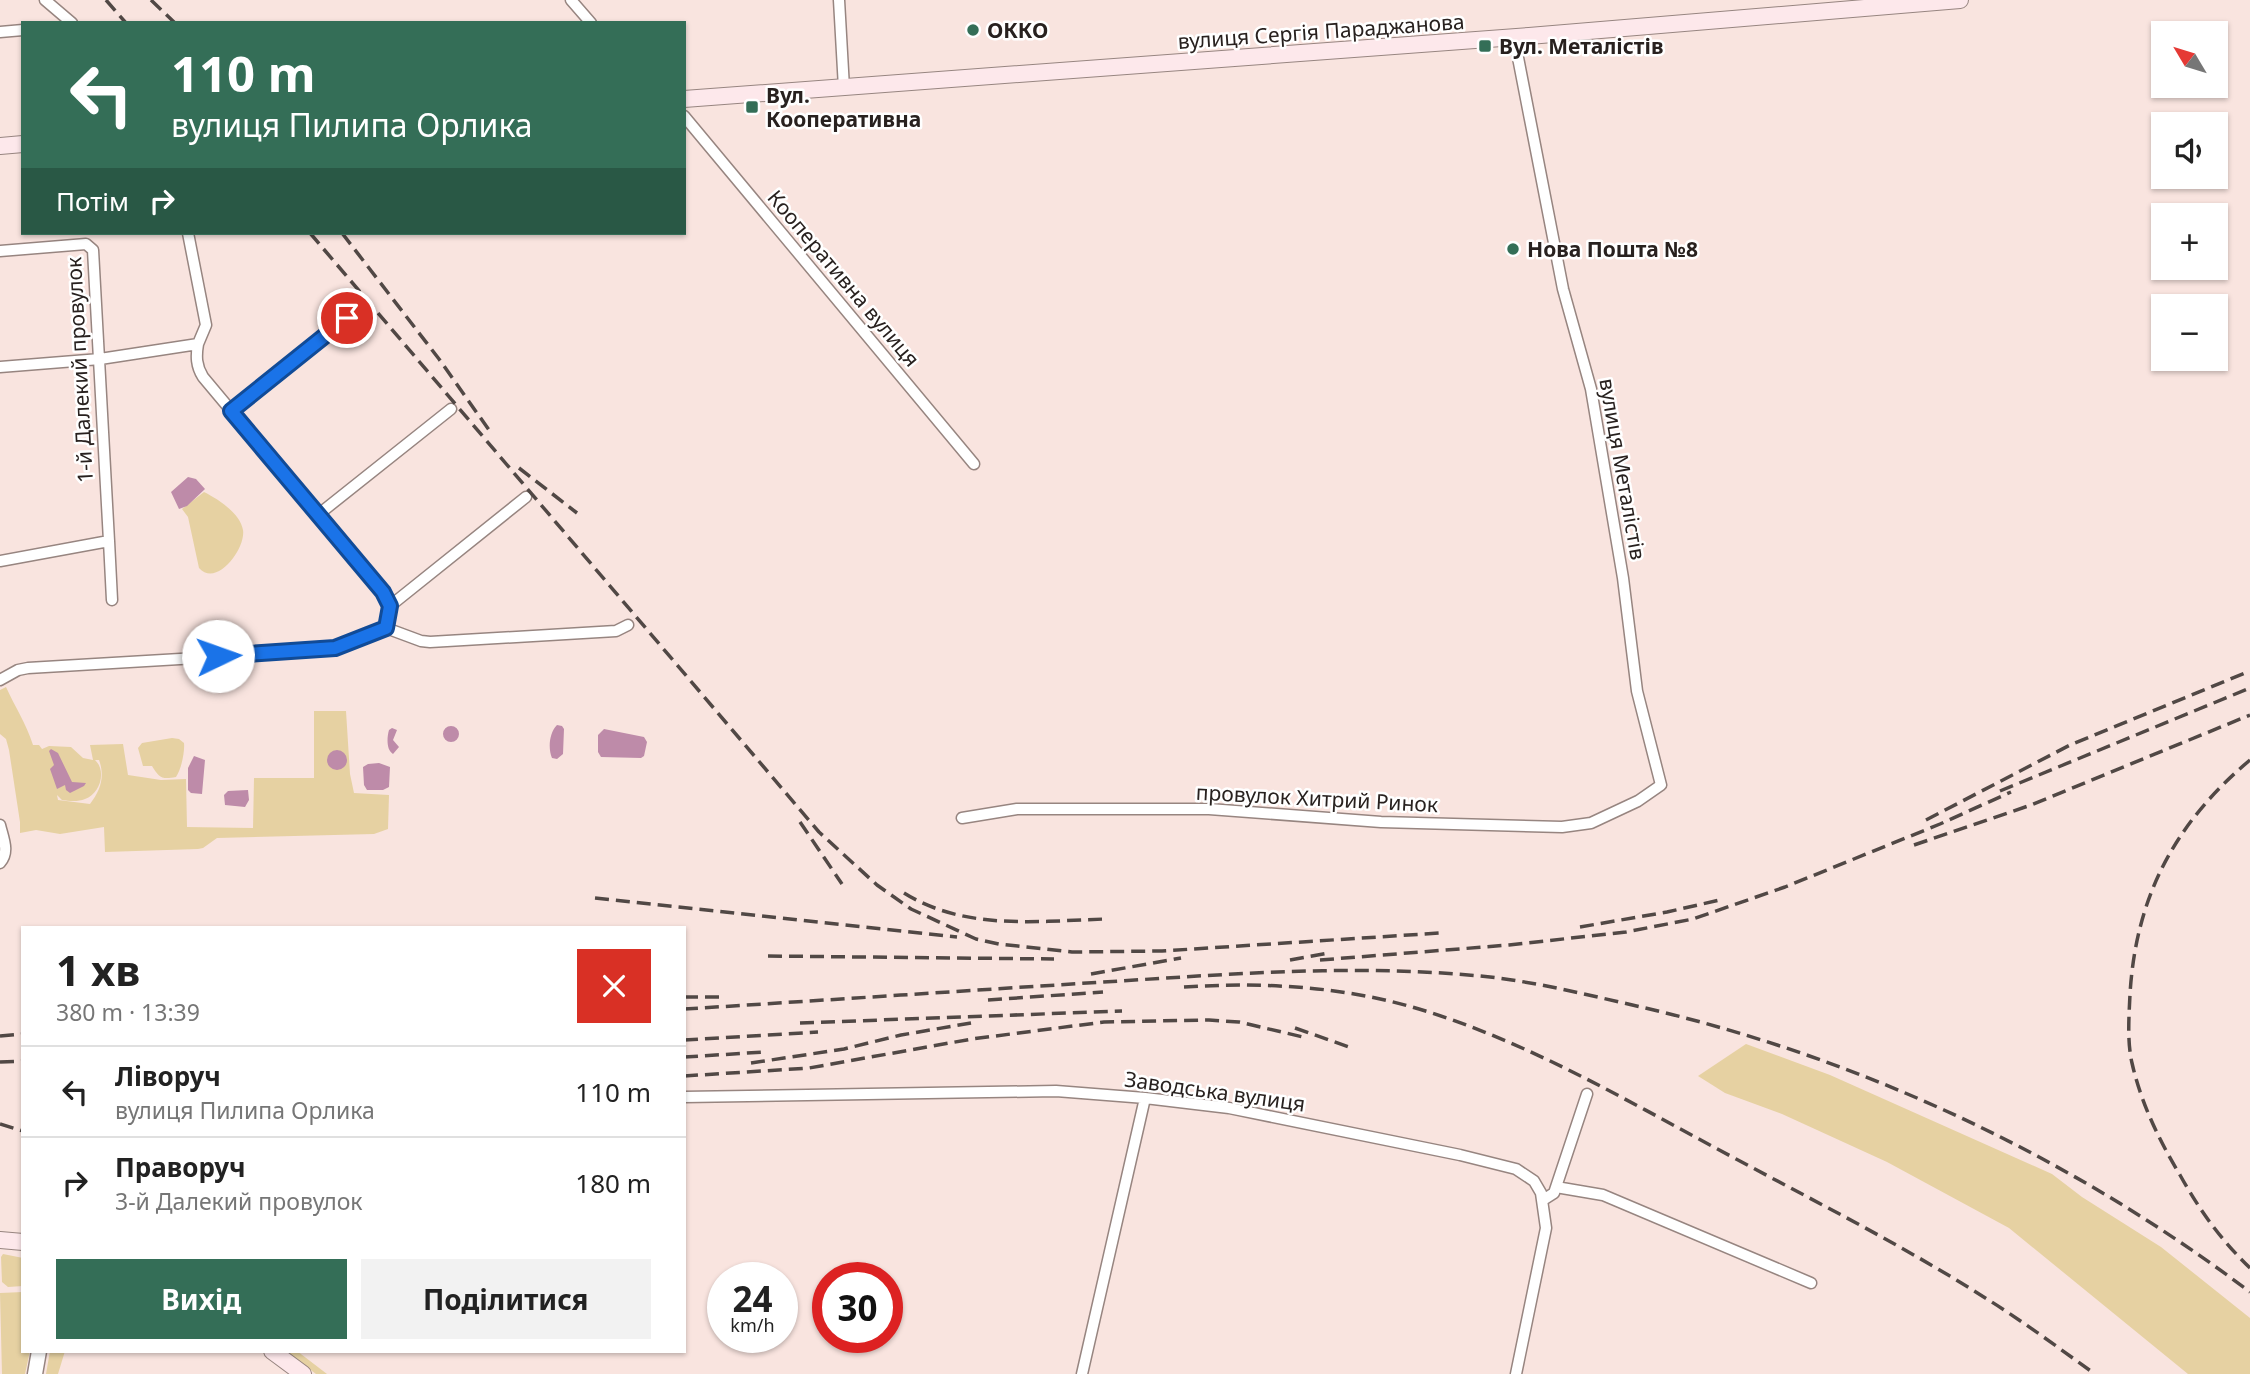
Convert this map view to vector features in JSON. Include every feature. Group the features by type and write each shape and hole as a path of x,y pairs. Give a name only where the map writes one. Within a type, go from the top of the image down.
{"main road":[{"name":"вулиця Сергія Параджанова","path":"686,99 1514,37 1960,0"},
{"path":"0,146 21,144"},
{"path":"0,1231 21,1233"},
{"path":"0,1240 21,1242"},
{"path":"262,1353 290,1374"},
{"path":"275,1353 303,1374"}],"street":[{"path":"45,0 66,21"},
{"path":"571,0 589,21"},
{"path":"839,0 844,88"},
{"path":"0,32 21,30"},
{"name":"вулиця Металістів","path":"1514,37 1563,289 1591,389 1623,579 1637,691 1661,785"},
{"name":"Кооперативна вулиця","path":"686,118 974,464"},
{"path":"188,235 206,325 198,344 198,369 383,592 390,606 386,628"},
{"name":"1-й Далекий провулок","path":"0,251 86,244 92,247 112,600"},
{"path":"231,411 356,311 359,300"},
{"path":"0,367 100,359 198,344"},
{"path":"318,514 451,409"},
{"path":"390,606 526,497"},
{"path":"0,561 109,541"},
{"path":"0,680 18,670 28,668 317,651 350,644 386,628 430,642 616,631 628,625"},
{"name":"провулок Хитрий Ринок","path":"962,818 1017,809 1209,810 1381,822 1562,827 1591,822 1637,801 1661,785"},
{"path":"0,825 6,847 2,861"},
{"name":"Заводська вулиця","path":"686,1097 1056,1091 1229,1108 1460,1155 1522,1172 1534,1181 1543,1200"},
{"path":"1516,1374 1546,1228 1543,1200 1554,1193 1587,1094"},
{"path":"1082,1374 1145,1098"},
{"path":"1556,1187 1604,1195 1811,1283"},
{"path":"35,1374 39,1353"}],"shaded area":[{"path":"188,477 196,479 205,489 187,506 179,509 171,492"},
{"path":"204,492 233,512 243,530 243,538 235,555 222,570 214,573 206,573 199,568 188,517 182,509"},
{"path":"6,687 33,745 39,745 42,749 49,746 71,747 83,758 93,760 90,745 123,744 128,775 161,780 186,779 187,827 253,828 254,778 314,778 314,711 346,711 350,774 354,793 389,795 388,829 374,834 217,838 198,849 105,852 104,827 60,834 36,830 20,833 9,750 6,739 0,734 0,690","holes":["95,760 99,760 102,772 101,783 90,804 58,800 57,795 62,800 76,801 95,792 101,776 101,770"]},
{"path":"557,725 564,729 563,754 557,759 552,758 550,746 552,732"},
{"path":"451,726 457,728 457,740 451,742 445,740 443,734 445,728"},
{"path":"604,729 644,737 647,742 644,756 601,757 598,752 598,735"},
{"path":"389,730 397,730 393,740 399,747 393,754 388,743"},
{"path":"172,738 184,743 182,761 176,777 164,778 152,766 143,766 138,748 142,743"},
{"path":"51,749 58,753 72,782 86,783 84,786 70,793 65,785 57,789 50,769 54,765 49,751"},
{"path":"337,750 344,753 347,760 344,767 337,770 330,767 327,760 330,753"},
{"path":"194,756 205,760 202,794 188,790 188,768"},
{"path":"379,763 390,767 389,787 383,790 367,790 363,767"},
{"path":"248,790 249,800 245,807 225,805 224,795 228,791"},
{"path":"1746,1044 1830,1075 2052,1174 2082,1197 2161,1247 2250,1318 2250,1374 2188,1374 2009,1228 1887,1162 1782,1114 1725,1093 1698,1076"},
{"path":"3,1254 21,1258 21,1286 8,1287 2,1282"},
{"path":"21,1292 21,1353 30,1353 25,1374 2,1374 0,1293"},
{"path":"50,1353 64,1353 58,1374 46,1374"},
{"path":"289,1353 300,1353 327,1374 316,1374"}],"railway":[{"path":"106,0 124,21"},
{"path":"151,0 173,21"},
{"path":"312,235 819,832 877,885 911,909 976,939 1072,952 1162,951 1440,933"},
{"path":"344,235 439,359 489,430"},
{"path":"519,468 577,513"},
{"path":"1926,820 2070,745 2250,671"},
{"path":"2000,791 2250,688"},
{"path":"1914,845 2031,805 2250,715"},
{"path":"2250,760 2200,809 2164,864 2141,925 2134,958 2129,1029 2130,1055 2136,1078 2158,1135 2203,1213 2250,1268"},
{"path":"1320,960 1509,945 1626,932 1693,919 1785,887 2011,792"},
{"path":"800,822 842,884"},
{"path":"904,893 927,905 977,918 1028,922 1106,919"},
{"path":"595,898 957,937"},
{"path":"1580,927 1724,899"},
{"path":"1290,960 1329,953"},
{"path":"768,956 1054,959"},
{"path":"1091,974 1181,958"},
{"path":"686,1009 1305,971 1444,973 1538,984 1704,1023 1788,1049 1870,1079 1950,1113 2029,1151 2105,1194 2179,1241 2250,1292"},
{"path":"1184,987 1273,986 1361,995 1419,1009 1502,1039 1621,1097 1895,1244 2001,1308 2095,1374"},
{"path":"988,1000 1103,992"},
{"path":"686,997 726,997"},
{"path":"800,1023 1122,1011"},
{"path":"686,1076 809,1068 972,1039 1104,1022 1239,1022 1303,1037"},
{"path":"751,1063 844,1049 901,1035 971,1023"},
{"path":"1295,1028 1349,1047"},
{"path":"686,1040 818,1032"},
{"path":"0,1036 21,1034"},
{"path":"686,1057 765,1052"},
{"path":"0,1062 21,1061"},
{"path":"0,1124 21,1130"}],"place":[{"name":"ОККО","path":"973,30"},
{"name":"Вул. Металістів","path":"1485,46"},
{"name":"Вул. Кооперативна","path":"752,107"},
{"name":"Нова Пошта №8","path":"1513,249"}],"route":[{"path":"218,656 317,651 350,644 386,628 390,606 383,592 231,411 347,318"}]}
